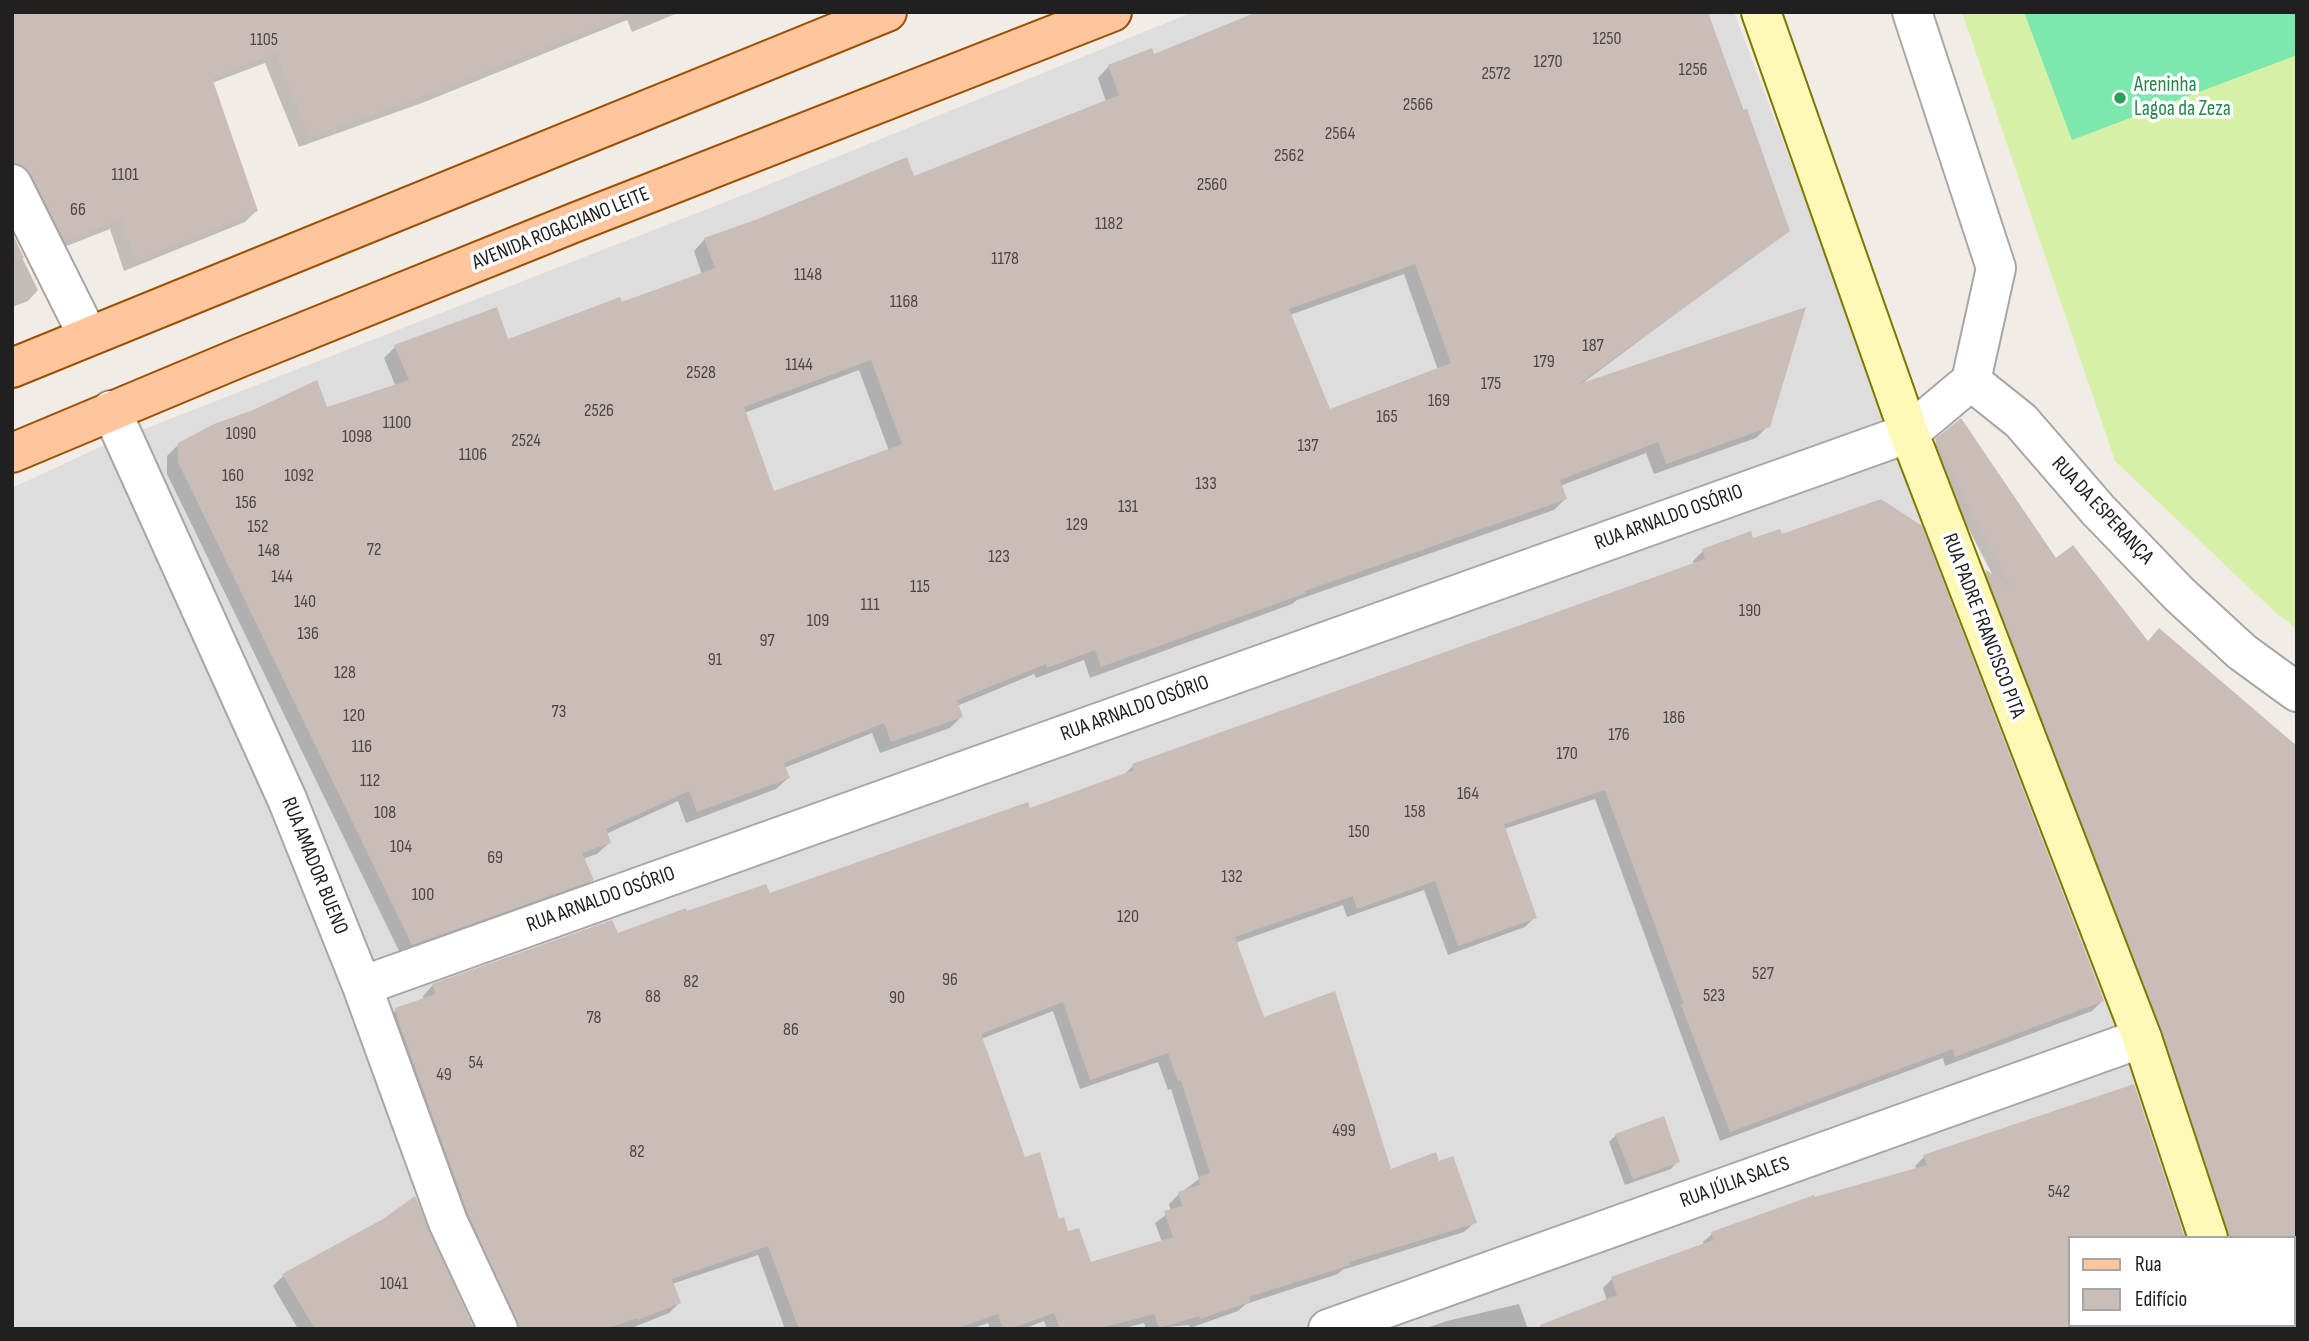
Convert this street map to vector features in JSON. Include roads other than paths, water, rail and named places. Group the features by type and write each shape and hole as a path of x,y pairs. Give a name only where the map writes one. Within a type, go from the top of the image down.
{"main road":[{"path":"12,368 887,12"},
{"name":"AVENIDA ROGACIANO LEITE","path":"12,453 111,410 564,227 1112,12"}],"street":[{"name":"RUA PADRE FRANCISCO PITA","path":"1761,12 1909,433 2141,1038 2207,1236"},
{"path":"1909,433 1971,381 1996,268 1912,12"},
{"path":"12,184 88,335"},
{"name":"RUA DA ESPERANÇA","path":"1971,381 2021,421 2098,510 2179,594 2242,652 2297,692"},
{"name":"RUA AMADOR BUENO","path":"111,410 287,799 362,986 448,1222 498,1329"},
{"name":"RUA ARNALDO OSÓRIO","path":"362,986 1909,433"},
{"name":"RUA JÚLIA SALES","path":"1328,1329 2141,1038"}],"place":[{"name":"Areninha Lagoa da Zeza","path":"2120,98"}]}
